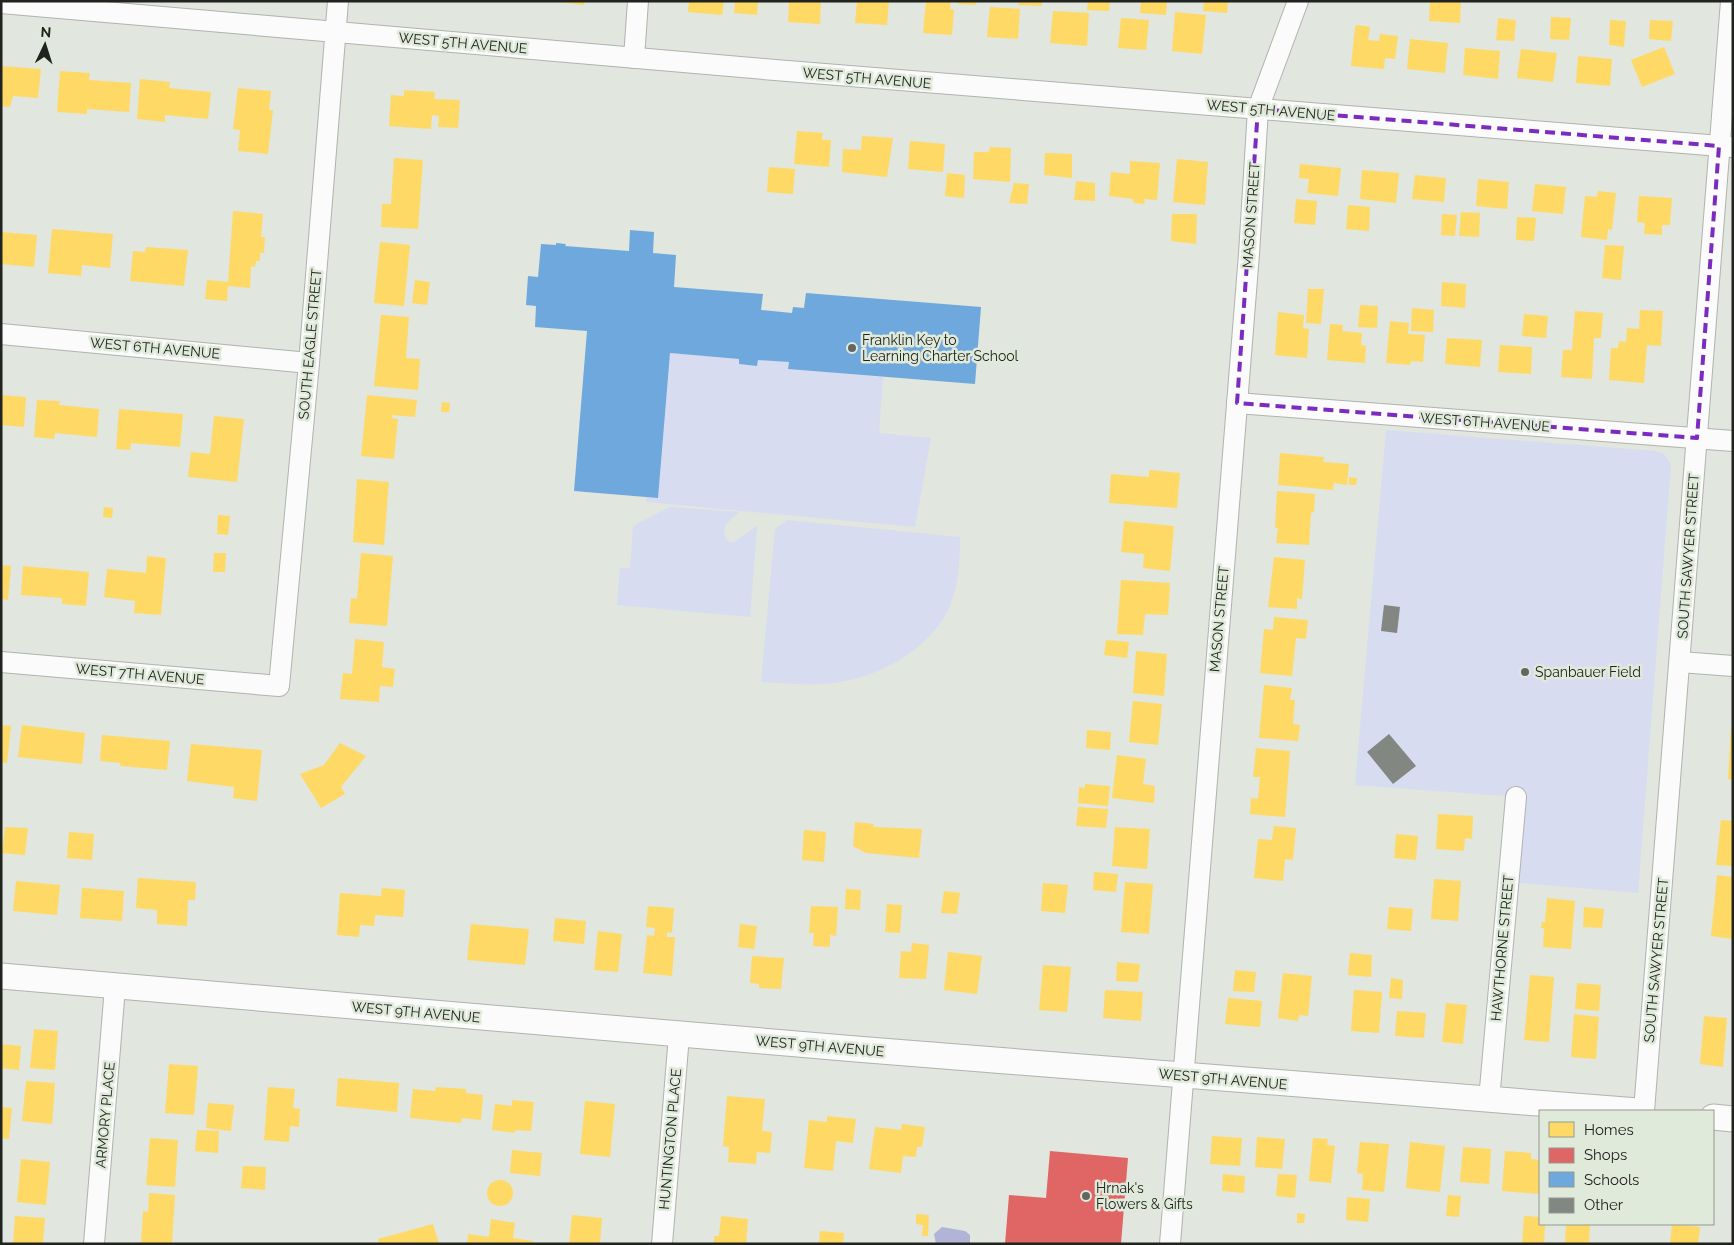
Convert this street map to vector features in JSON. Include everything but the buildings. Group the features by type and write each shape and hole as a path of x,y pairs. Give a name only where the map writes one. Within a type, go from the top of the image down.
{"main road":[{"name":"WEST 9TH AVENUE","path":"1,976 679,1035 1624,1110"},
{"path":"1714,1117 1733,1119"}],"street":[{"name":"SOUTH EAGLE STREET","path":"279,686 309,363 338,1"},
{"path":"634,58 638,1"},
{"name":"MASON STREET","path":"1170,1244 1237,403 1258,109 1298,1"},
{"name":"SOUTH SAWYER STREET","path":"1644,1110 1697,438 1726,147 1731,1"},
{"name":"WEST 5TH AVENUE","path":"1,3 634,58 1726,147"},
{"name":"WEST 6TH AVENUE","path":"1,334 309,363"},
{"name":"WEST 6TH AVENUE","path":"1237,403 1733,441"},
{"name":"WEST 7TH AVENUE","path":"1,662 279,686"},
{"path":"1680,662 1733,666"},
{"name":"HAWTHORNE STREET","path":"1489,1100 1516,797"},
{"name":"ARMORY PLACE","path":"94,1244 115,987"},
{"name":"HUNTINGTON PLACE","path":"662,1244 679,1035"}],"highlighted area":[{"path":"1258,109 1719,146 1697,438 1237,403"}],"shaded area":[{"path":"670,353 739,359 739,364 757,366 758,360 789,362 788,369 883,377 879,433 931,438 915,527 646,502"},
{"path":"1386,430 1655,451 1664,454 1671,464 1638,893 1498,881 1505,796 1355,785"},
{"path":"670,507 740,512 728,522 724,529 729,542 734,542 757,526 750,617 617,605 620,568 630,568 633,526"},
{"path":"787,520 960,537 957,581 947,613 918,647 888,666 856,679 822,684 761,682 775,529"}],"water":[{"path":"942,1227 965,1231 970,1235 970,1243 936,1244 934,1234"}],"place":[{"name":"Franklin Key to Learning Charter School","path":"852,348"},
{"name":"Spanbauer Field","path":"1525,672"},
{"name":"Hrnak's Flowers & Gifts","path":"1086,1196"}]}
